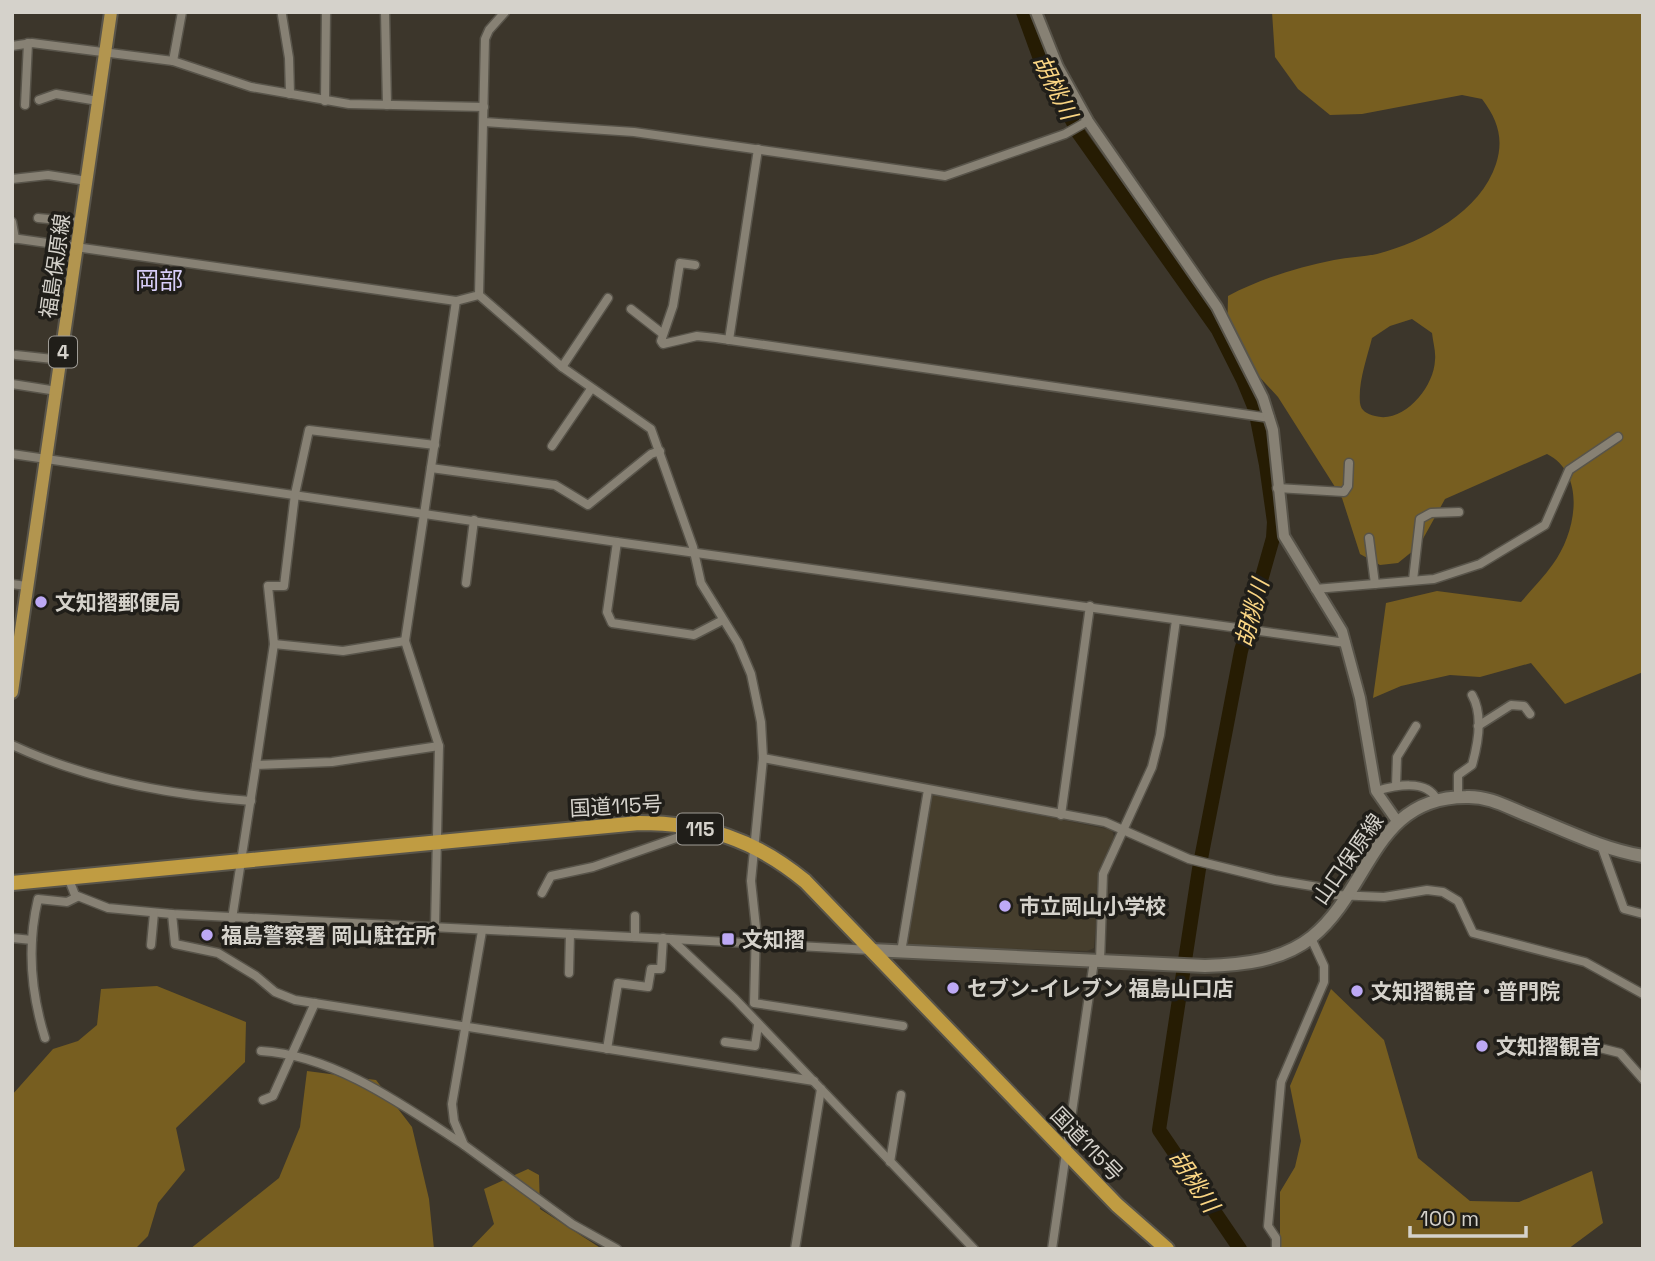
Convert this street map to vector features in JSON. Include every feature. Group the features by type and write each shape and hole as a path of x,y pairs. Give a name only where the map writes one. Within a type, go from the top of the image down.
{"highway":[{"name":"国道115号","path":"12,883 241,859 639,824 688,826 752,844 805,881 1117,1205 1167,1249"},
{"name":"国道115号","path":"12,877 68,876"}],"main road":[{"name":"福島保原線","path":"12,692 15,651 62,360 110,12"},
{"name":"山口保原線","path":"871,950 1097,961 1233,965 1260,962 1311,938 1350,895 1396,821 1415,808 1437,800 1458,797 1499,802 1601,845 1643,856"}],"street":[{"path":"173,61 181,12"},
{"path":"325,101 326,12"},
{"path":"385,12 387,105"},
{"path":"479,295 485,36 505,12"},
{"path":"1036,12 1058,67 1088,121 1223,316 1270,418 1276,450 1277,488 1284,536 1342,631 1368,738 1376,791 1396,821"},
{"path":"282,15 289,58 289,94"},
{"path":"25,105 28,43"},
{"path":"12,47 28,43 173,61 251,87 325,101 484,107"},
{"path":"39,100 56,94 98,101"},
{"path":"484,122 634,132 945,176 1065,134 1088,121"},
{"path":"729,340 758,149"},
{"path":"12,178 48,174 88,181"},
{"path":"38,218 80,222"},
{"path":"12,222 14,239 456,301 479,295"},
{"path":"695,265 680,263 663,344 697,336 1270,418"},
{"path":"479,295 562,368 651,429 694,551 701,583 738,643 755,685 763,758 752,844 755,1046 725,1042"},
{"path":"562,368 608,298"},
{"path":"435,928 439,746 405,641 456,301"},
{"path":"631,309 663,334"},
{"path":"16,355 62,360"},
{"path":"12,384 57,391"},
{"path":"552,446 591,389"},
{"path":"232,919 274,644 268,586 284,586 295,494 309,430 435,445"},
{"path":"1315,589 1434,579 1480,564 1545,524 1569,470 1618,437"},
{"path":"431,468 555,485 588,505 651,454 660,451"},
{"path":"12,454 617,542 1346,643"},
{"path":"1277,488 1344,492 1348,486 1349,463"},
{"path":"1413,580 1420,519 1431,513 1459,512"},
{"path":"466,583 474,520"},
{"path":"1369,538 1375,584"},
{"path":"617,542 607,612 612,623 694,635 723,620"},
{"path":"12,584 26,586"},
{"path":"1061,815 1090,606"},
{"path":"1052,1249 1065,1151 1097,961 1103,874 1119,836 1126,829 1158,742 1176,620"},
{"path":"274,644 343,651 405,641"},
{"path":"1458,797 1457,779 1472,765 1478,726 1476,701 1472,695"},
{"path":"1478,726 1511,705 1524,706 1530,714"},
{"path":"1396,786 1397,757 1416,726"},
{"path":"12,745 62,767 166,792 251,801"},
{"path":"256,765 332,762 439,746"},
{"path":"763,758 1105,822 1196,862 1318,887 1335,895 1384,897 1427,890 1447,893 1458,901 1473,933 1585,962 1643,994"},
{"path":"1376,791 1396,786 1425,789 1437,800"},
{"path":"901,952 928,790"},
{"path":"541,893 551,876 580,871 682,836 688,826"},
{"path":"1601,845 1624,909 1643,914"},
{"path":"68,876 77,897 107,908 172,915 755,942 871,950"},
{"path":"45,1038 36,1004 32,940 38,899 67,902 77,897"},
{"path":"151,945 154,913"},
{"path":"172,915 175,944 218,953 256,976 275,992 315,1003 814,1081"},
{"path":"635,916 635,937"},
{"path":"464,1144 454,1121 452,1104 482,931"},
{"path":"569,973 570,934"},
{"path":"12,938 32,940"},
{"path":"1276,1249 1276,1238 1268,1226 1278,1093 1286,1067 1324,982 1324,965 1311,938"},
{"path":"667,939 756,1022 974,1249"},
{"path":"607,1049 618,983 649,987 651,968 660,969 667,939"},
{"path":"263,1100 273,1096 315,1003"},
{"path":"754,1003 903,1026"},
{"path":"1600,1048 1620,1053 1643,1079"},
{"path":"261,1051 293,1053 331,1068 389,1098 464,1144 572,1224 617,1249"},
{"path":"795,1249 821,1089"},
{"path":"890,1163 901,1095"}],"shaded area":[{"path":"1272,12 1643,12 1643,672 1565,704 1531,663 1480,677 1450,675 1401,686 1373,698 1386,603 1437,591 1521,602 1546,574 1561,551 1572,521 1573,489 1560,463 1547,454 1445,499 1419,546 1398,563 1380,565 1360,554 1342,498 1278,397 1227,342 1228,296 1293,270 1334,260 1377,254 1431,233 1464,210 1489,181 1498,155 1498,130 1482,99 1462,95 1362,114 1330,115 1298,89 1275,57","holes":["1412,319 1432,333 1435,354 1433,371 1415,402 1396,415 1375,416 1365,412 1360,403 1360,387 1372,338 1390,326"]},
{"name":"市立岡山小学校","path":"934,794 1112,830 1114,837 1100,868 1094,948 1087,951 907,945 930,797"},
{"path":"157,986 246,1022 245,1062 176,1128 185,1170 158,1203 148,1236 135,1249 12,1249 12,1095 53,1049 78,1041 97,1025 101,989"},
{"path":"1331,989 1384,1040 1418,1158 1470,1201 1519,1202 1592,1171 1603,1223 1568,1249 1280,1249 1280,1192 1295,1167 1301,1141 1290,1086"},
{"path":"307,1071 376,1080 412,1127 429,1199 434,1249 190,1249 279,1178 300,1127"},
{"path":"528,1169 539,1175 540,1209 602,1249 470,1249 494,1224 484,1189"}],"waterway":[{"name":"胡桃川","path":"1023,12 1039,56 1079,134 1218,330 1255,409 1266,465 1274,522 1273,538 1241,651 1199,869 1159,1130 1240,1249"}],"place":[{"name":"文知摺郵便局","path":"41,602"},
{"name":"市立岡山小学校","path":"1005,906"},
{"name":"福島警察署 岡山駐在所","path":"207,935"},
{"name":"文知摺","path":"728,939"},
{"name":"セブン-イレブン 福島山口店","path":"953,988"},
{"name":"文知摺観音・普門院","path":"1357,991"},
{"name":"文知摺観音","path":"1482,1046"}],"district":[{"name":"岡部","path":"159,280"}]}
